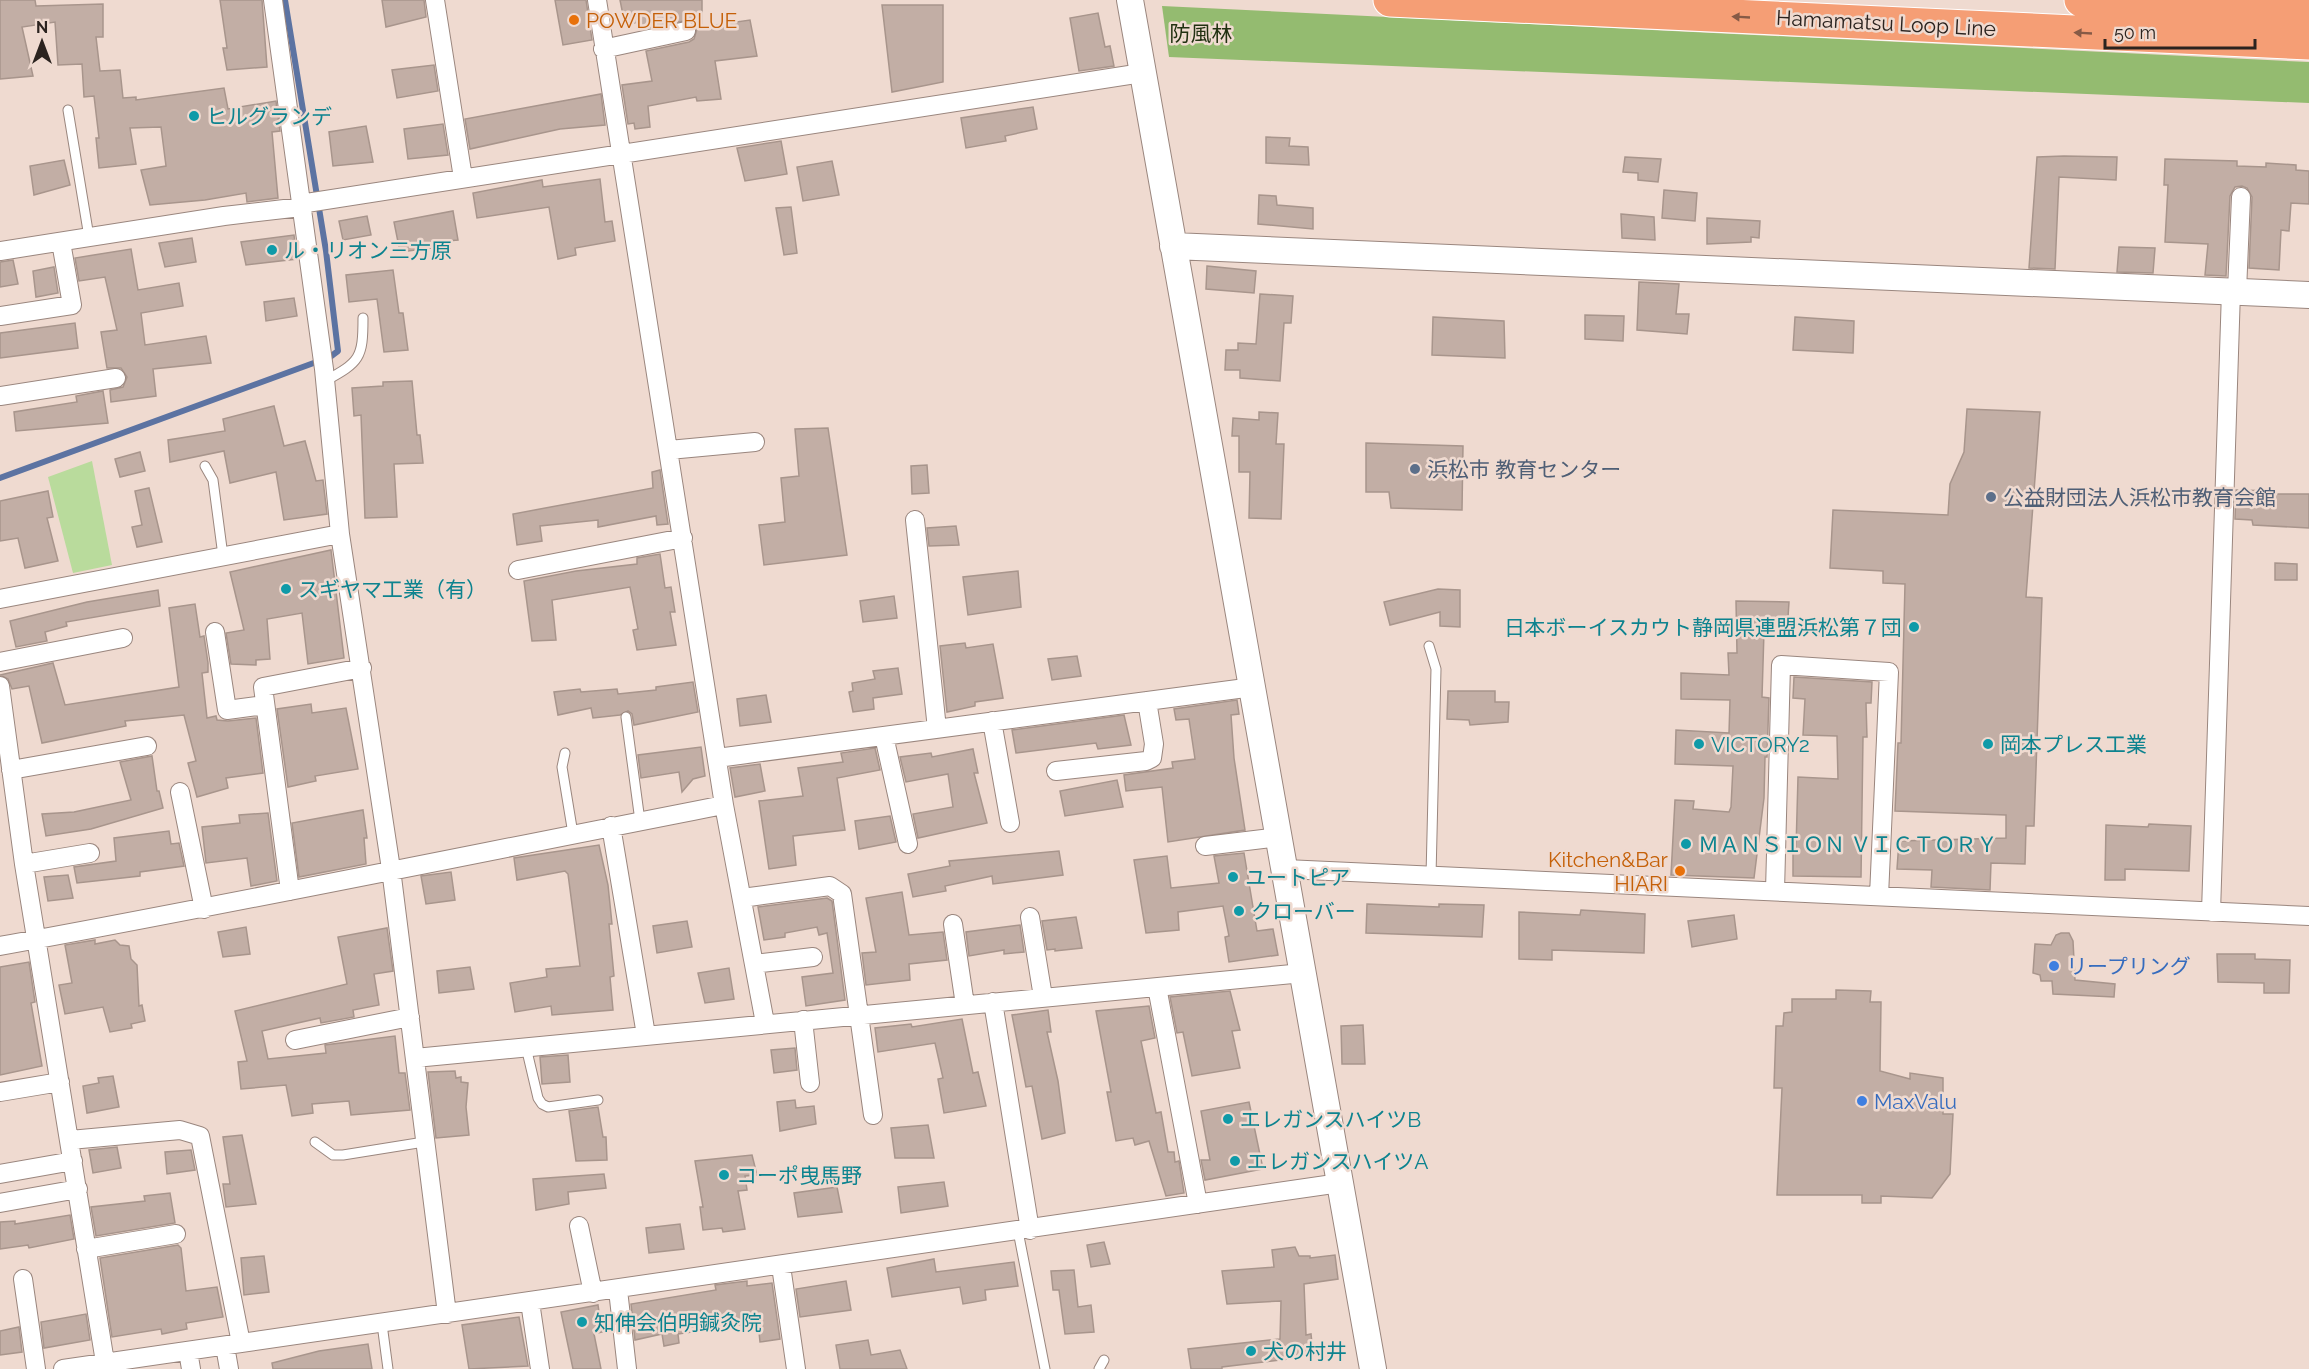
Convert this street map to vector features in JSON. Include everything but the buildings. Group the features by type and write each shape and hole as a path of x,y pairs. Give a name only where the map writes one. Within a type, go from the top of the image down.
{"highway":[{"name":"Hamamatsu Loop Line","path":"1390,0 2309,43"},
{"path":"2081,0 2309,11"}],"street":[{"path":"273,0 309,203 340,534 391,869 447,1314"},
{"path":"435,0 463,178"},
{"path":"597,0 724,805 765,1023"},
{"path":"1130,0 1373,1369"},
{"path":"603,49 686,31"},
{"path":"0,251 1142,73"},
{"path":"2211,912 2234,291 2241,197"},
{"path":"0,316 72,305 61,242"},
{"path":"1173,246 2309,295"},
{"path":"0,396 117,378"},
{"path":"669,450 755,442"},
{"path":"915,520 937,729"},
{"path":"0,599 340,534"},
{"path":"518,570 683,538"},
{"path":"215,632 227,710 265,705"},
{"path":"0,662 123,638"},
{"path":"1775,891 1781,665 1888,672 1880,896"},
{"path":"290,891 263,687 362,668"},
{"path":"0,686 24,864 105,1362"},
{"path":"717,758 1253,687"},
{"path":"1056,771 1146,761 1152,758 1154,744 1147,701"},
{"path":"992,722 1010,823"},
{"path":"884,736 908,844"},
{"path":"11,770 147,746"},
{"path":"180,792 204,909"},
{"path":"0,946 204,909 391,869 724,805"},
{"path":"611,826 646,1035"},
{"path":"1205,846 1280,837"},
{"path":"24,864 90,854"},
{"path":"1285,869 2309,916"},
{"path":"742,898 830,886 842,894 873,1115"},
{"path":"1030,917 1043,997"},
{"path":"953,924 965,1005"},
{"path":"754,964 813,957"},
{"path":"415,1058 860,1014 1304,974"},
{"path":"1157,987 1198,1204"},
{"path":"993,1002 1024,1231"},
{"path":"295,1040 410,1017"},
{"path":"803,1020 810,1083"},
{"path":"0,1092 60,1082"},
{"path":"70,1140 180,1130 200,1136 233,1345 229,1369"},
{"path":"0,1174 73,1161"},
{"path":"63,1369 105,1362 189,1360 233,1345 1340,1183"},
{"path":"0,1203 78,1189"},
{"path":"579,1226 594,1293"},
{"path":"86,1250 176,1234"},
{"path":"781,1266 796,1369"},
{"path":"23,1279 36,1369"},
{"path":"618,1290 627,1369"},
{"path":"530,1302 540,1369"}],"lane":[{"path":"68,110 89,237"},
{"path":"323,367 346,370 357,359 363,346 363,318"},
{"path":"205,466 213,480 223,556"},
{"path":"1429,646 1436,669 1431,876"},
{"path":"626,717 640,821"},
{"path":"565,753 562,767 573,834"},
{"path":"526,1047 537,1098 542,1104 548,1107 598,1100"},
{"path":"315,1142 333,1155 343,1155 424,1142"},
{"path":"1024,1231 1045,1369"},
{"path":"382,1324 388,1369"},
{"path":"1099,1369 1104,1360"}],"green space":[{"name":"防風林","path":"1162,6 2309,62 2309,103 1169,57"},
{"path":"92,461 112,565 73,573 48,477"}],"waterway":[{"path":"0,478 330,357 338,351 326,251 285,0"}],"place":[{"name":"POWDER BLUE","path":"574,20"},
{"name":"ヒルグランデ","path":"194,116"},
{"name":"ル・リオン三方原","path":"272,250"},
{"name":"浜松市 教育センター","path":"1415,469"},
{"name":"公益財団法人浜松市教育会館","path":"1991,497"},
{"name":"スギヤマ工業（有）","path":"286,589"},
{"name":"日本ボーイスカウト静岡県連盟浜松第７団","path":"1914,627"},
{"name":"VICTORY2","path":"1699,744"},
{"name":"岡本プレス工業","path":"1988,744"},
{"name":"ＭＡＮＳＩＯＮ ＶＩＣＴＯＲＹ","path":"1686,844"},
{"name":"Kitchen&Bar HIARI","path":"1680,871"},
{"name":"ユートピア","path":"1233,877"},
{"name":"クローバー","path":"1239,911"},
{"name":"リープリング","path":"2054,966"},
{"name":"MaxValu","path":"1862,1101"},
{"name":"エレガンスハイツB","path":"1228,1119"},
{"name":"エレガンスハイツA","path":"1235,1161"},
{"name":"コーポ曳馬野","path":"724,1175"},
{"name":"知伸会伯明鍼灸院","path":"582,1322"},
{"name":"犬の村井","path":"1251,1351"}]}
